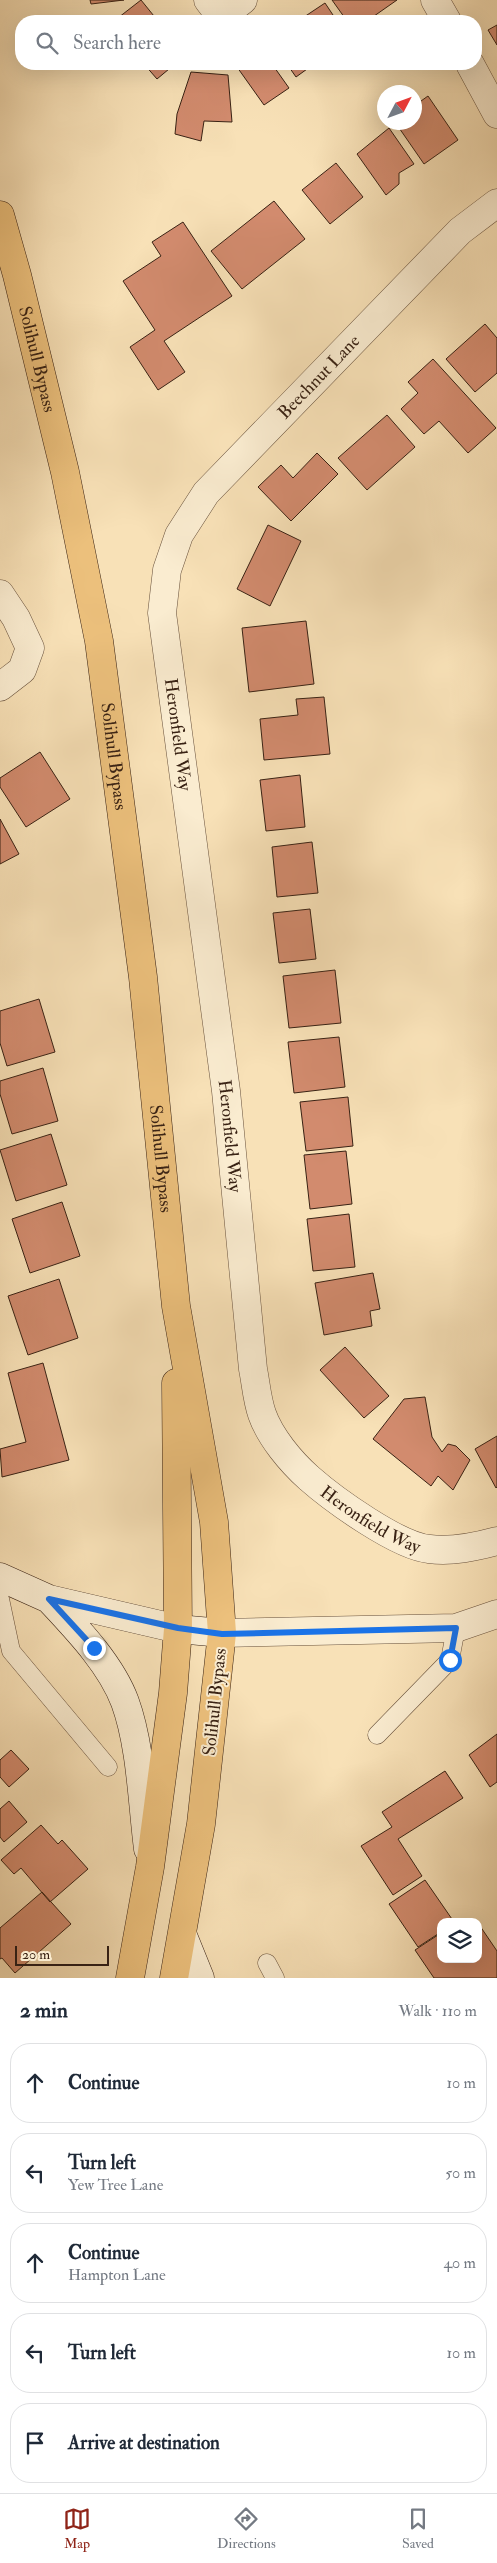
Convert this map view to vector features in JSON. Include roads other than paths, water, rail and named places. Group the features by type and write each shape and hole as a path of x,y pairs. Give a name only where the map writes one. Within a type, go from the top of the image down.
{"highway":[{"name":"Solihull Bypass","path":"0,215 18,275 66,472 99,641 143,977 176,1306 214,1522 222,1634 201,1824 183,1936 174,1978"},
{"name":"Solihull Bypass","path":"130,1978 150,1867 173,1693 178,1628 176,1306"}],"street":[{"path":"208,0 219,15"},
{"path":"224,15 243,0"},
{"path":"435,0 444,15"},
{"path":"473,70 497,114"},
{"name":"Beechnut Lane","path":"167,570 179,536 206,493 460,231 497,203"},
{"name":"Heronfield Way","path":"167,570 162,613 226,1091 253,1370 262,1414 274,1438 309,1478 385,1532 408,1544 429,1549 472,1548 497,1541"},
{"path":"0,594 16,618 30,648 22,670 0,687"},
{"path":"0,1578 49,1599 178,1628 222,1634 456,1628 497,1614"},
{"path":"49,1599 94,1648 125,1700 135,1737 150,1867"},
{"path":"183,1936 200,1978"}],"lane":[{"path":"0,1599 11,1651 108,1767"},
{"path":"377,1735 450,1660 456,1628"}]}
